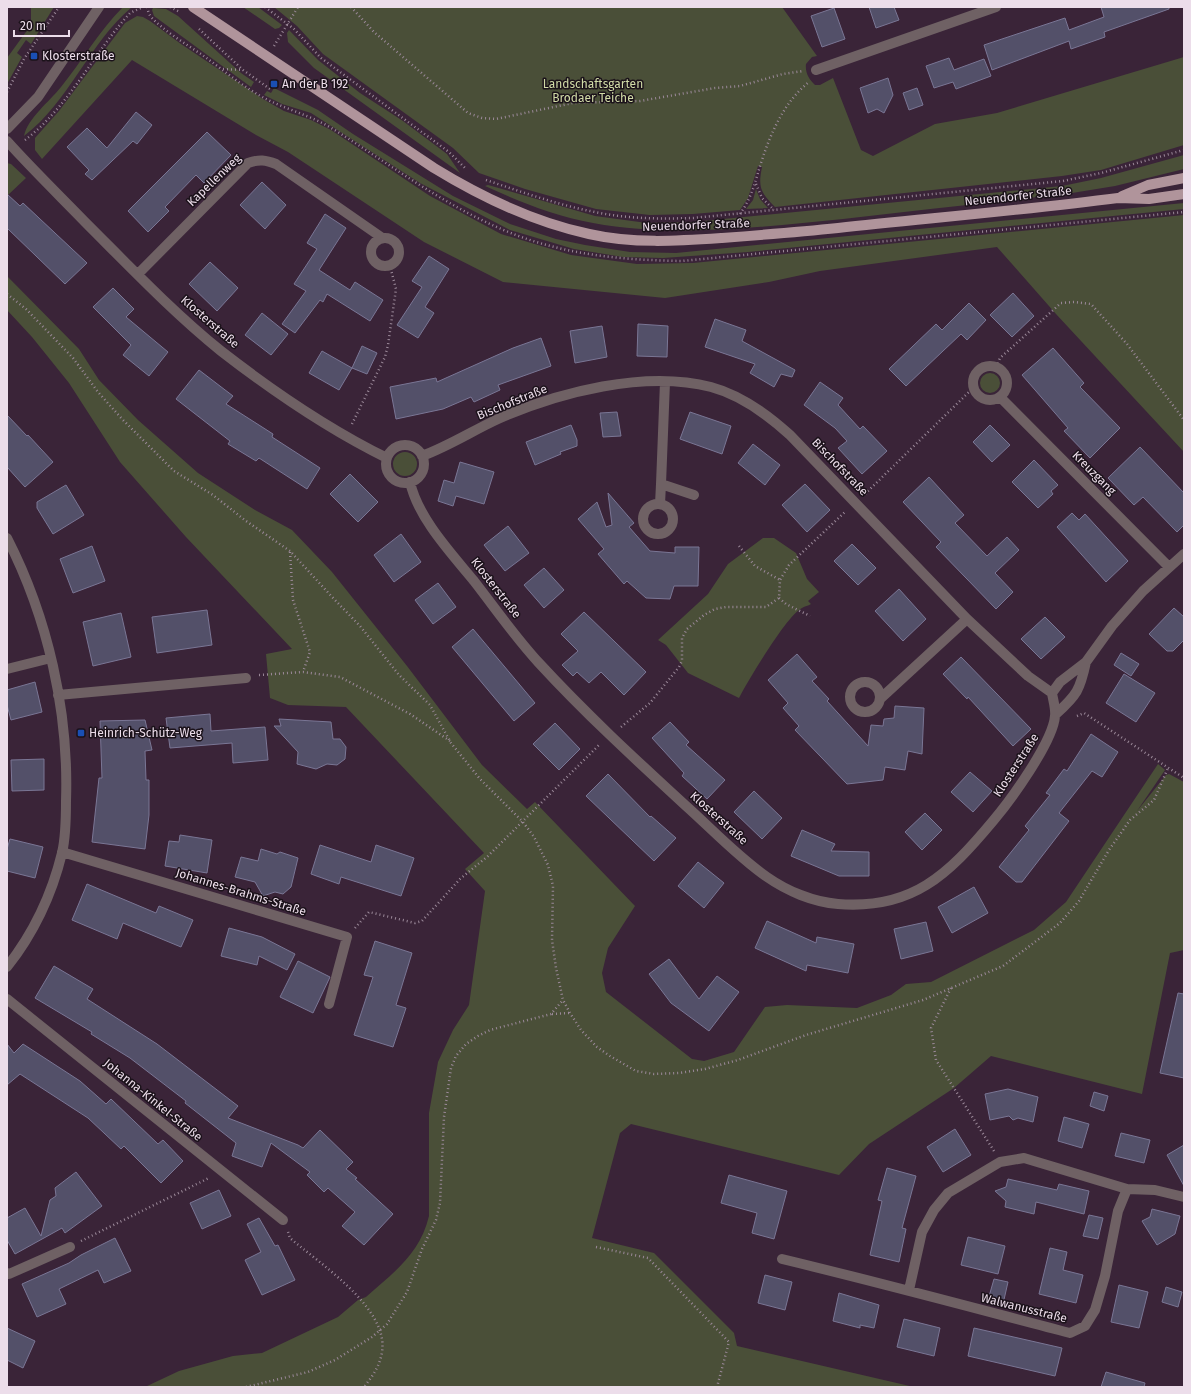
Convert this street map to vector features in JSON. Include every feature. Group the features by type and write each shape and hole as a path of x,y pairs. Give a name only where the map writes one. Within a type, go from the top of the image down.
{"main road":[{"name":"Neuendorfer Straße","path":"193,7 434,168 474,192 516,211 558,226 590,235 622,240 681,241 774,234 1118,198 1149,199 1184,194"},
{"name":"Neuendorfer Straße","path":"1118,198 1148,185 1184,178"}],"street":[{"path":"7,129 38,97 99,7"},
{"path":"816,70 993,8"},
{"name":"Klosterstraße","path":"10,145 138,274 221,350 264,383 347,436 387,458"},
{"name":"Kapellenweg","path":"138,274 248,163 256,160 266,160 276,164 381,237 393,239 398,246 400,253 398,259 390,266"},
{"path":"381,237 373,243 370,252 372,259 379,265 390,266"},
{"path":"986,366 996,367 1005,374 1008,384 1004,394 1000,397 995,400 984,400 979,397 973,388 972,382 976,372 986,366"},
{"name":"Bischofstraße","path":"422,456 444,448 497,420 534,404 571,394 609,386 642,382 665,382 711,387 751,405 770,417 790,435 856,502 967,618 1028,676 1052,693"},
{"path":"660,504 665,382"},
{"name":"Kreuzgang","path":"1000,397 1169,567"},
{"path":"407,445 413,447 422,456 424,462 421,475 410,482 402,483 390,477 386,464 387,458 394,448 407,445"},
{"name":"Klosterstraße","path":"410,482 414,499 444,544 537,661 591,718 751,865 784,888 809,898 836,904 868,904 897,900 929,885 963,857 1003,809 1047,742 1056,714 1052,693 1060,682 1086,662 1112,626 1144,590 1184,554"},
{"path":"662,484 694,495"},
{"path":"7,538 34,603 51,658 65,739 67,774 66,819 62,852 51,886 35,925 7,967"},
{"path":"880,699 967,618"},
{"path":"7,669 51,658"},
{"name":"Klosterstraße","path":"1056,714 1076,694 1081,684 1086,662"},
{"path":"58,695 246,678"},
{"name":"Johannes-Brahms-Straße","path":"62,852 347,937 329,1004"},
{"name":"Johanna-Kinkel-Straße","path":"7,999 283,1220"},
{"path":"909,1290 922,1232 934,1210 948,1193 1000,1162 1024,1158 1127,1189 1155,1190 1184,1197"},
{"name":"Walwanusstraße","path":"782,1259 909,1290 1070,1333 1085,1326 1095,1310 1105,1276 1118,1211 1127,1189"},
{"path":"7,1273 9,1274 70,1247"}],"path":[{"path":"7,92 24,59 59,7"},
{"path":"10,145 34,132 56,110 123,21 130,13 143,7"},
{"path":"147,7 152,18 264,98 308,115 332,128 427,190 476,217 507,232 566,250 601,257 634,260 682,261 1184,212"},
{"path":"170,7 180,13"},
{"path":"265,7 287,24 321,58 449,152 471,173"},
{"path":"267,56 298,7"},
{"path":"351,7 374,32 468,113 482,118 496,118 573,103 640,101 715,88 740,86 783,74 816,70 813,79 799,90 778,122 763,158 750,199 740,215"},
{"path":"197,28 243,70 270,89"},
{"path":"222,69 243,70"},
{"path":"483,179 531,195 596,212 648,219 693,218 740,215 1063,181 1102,173 1184,150"},
{"path":"756,184 762,198 774,211"},
{"path":"347,436 385,357 396,289 390,266"},
{"path":"7,294 26,309 73,358 98,392 122,419 174,471 214,495 246,521 290,551 360,626 399,675 430,705 452,743 480,778 523,822 534,837 548,866 553,886 552,940 556,968 563,1000 570,1013 581,1030 597,1047 636,1070 654,1074 680,1073 705,1069 738,1060 806,1035 923,1000 1003,966 1060,922 1079,901 1109,850 1130,820 1154,800 1168,768"},
{"path":"996,367 1000,358 1049,312 1061,303 1074,302 1091,304 1127,344 1184,420"},
{"path":"856,502 973,388"},
{"path":"739,546 755,566 780,580"},
{"path":"290,551 293,600 310,652 303,672"},
{"path":"779,598 786,604 810,616"},
{"path":"246,678 264,674 303,672 340,677 410,714 452,743"},
{"path":"1056,714 1070,719 1084,713 1184,778"},
{"path":"952,988 931,1028 936,1060 1000,1162"},
{"path":"551,1014 563,1000"},
{"path":"246,1387 308,1372 354,1350 380,1330 400,1305 407,1292 422,1249 436,1220 440,1203 444,1117 451,1068 456,1056 466,1044 490,1030 551,1014 570,1013"},
{"path":"70,1247 223,1172"},
{"path":"290,1238 358,1295 370,1310 380,1330 383,1340 382,1354 375,1372 364,1387"},
{"path":"596,1247 648,1258 729,1342 717,1387"}],"green space":[{"path":"31,7 54,7 31,44 26,40 17,53 22,57 7,84 7,58 31,25"},
{"path":"123,7 132,7 117,21 103,38 54,107 24,136 26,129 34,117 61,87 98,36"},
{"path":"243,7 258,7 282,25 275,29"},
{"name":"Landschaftsgarten Brodaer Teiche","path":"274,7 782,7 817,56 812,57 806,64 806,70 809,78 815,85 820,85 833,78 861,150 873,156 935,124 997,113 1184,57 1184,145 1101,170 1062,176 775,207 761,189 760,180 762,167 758,166 748,198 740,210 693,214 650,215 596,209 525,189 479,173 453,148 323,54 297,26"},
{"path":"153,8 166,9 178,16 241,73 254,82 251,87 154,16 152,10"},
{"path":"137,16 143,17 150,21 181,44 263,99 284,111 311,120 331,130 430,196 501,234 571,255 637,264 693,263 1184,215 1184,452 1056,314 997,247 820,271 769,282 665,298 503,282 424,242 288,152 256,135 132,60 42,159 35,150 35,138 59,111 125,23"},
{"path":"289,30 318,60 360,93 403,121 447,154 460,173 314,68 288,42 287,33"},
{"path":"274,88 318,110 353,134 453,196 510,224 556,239 630,252 676,253 1184,203 1184,209 748,252 663,258 623,257 574,249 510,230 420,183 311,113 282,104 264,95 267,91 271,93"},
{"path":"1184,155 1184,169 1115,186 1072,193 843,219 718,230 655,230 593,223 565,217 538,208 485,186 488,185 595,216 647,223 693,222 1062,186 1101,178"},
{"path":"7,163 11,164 26,178 8,195"},
{"path":"756,189 760,199 768,208 746,209 753,200"},
{"path":"7,276 79,349 99,380 138,420 198,473 255,510 292,530 332,572 407,666 482,765 527,809 535,802 635,906 608,948 602,973 606,992 692,1059 704,1061 734,1052 765,1007 787,1005 857,1008 891,995 906,984 931,982 1034,930 1066,902 1158,764 1165,770 1137,811 1166,775 1169,774 1184,782 1184,950 1170,953 1142,1094 991,1056 954,1088 869,1144 839,1175 631,1124 620,1133 592,1238 654,1253 734,1333 737,1346 914,1387 145,1387 179,1371 233,1356 262,1353 338,1317 358,1300 366,1297 396,1270 405,1261 419,1241 429,1216 429,1113 438,1062 453,1030 469,1005 485,891 465,869 484,853 346,707 288,705 270,698 266,654 292,649 186,537 120,462 69,383 32,337 7,310"},
{"path":"990,373 997,376 1000,383 997,390 990,393 983,390 980,383 983,376"},
{"path":"405,452 413,456 417,464 413,472 405,476 397,472 393,464 397,456"},
{"path":"763,538 774,538 796,553 807,579 819,592 808,601 811,604 795,613 787,623 768,649 739,698 688,673 666,645 658,640 708,594 728,564"}],"building":[{"path":"869,7 894,7 899,20 876,28"},
{"path":"1101,7 1169,7 1169,9 1104,32 1105,37 1071,49 1069,41 992,70 984,45 1065,18 1069,30 1104,17"},
{"path":"834,8 845,39 822,47 811,16"},
{"path":"949,58 954,70 984,59 991,76 956,89 953,82 934,88 926,66"},
{"path":"888,78 893,95 884,113 877,109 868,113 860,88"},
{"path":"917,88 923,105 909,110 903,93"},
{"path":"136,112 152,125 137,144 133,141 92,180 85,174 89,170 67,147 87,128 107,148"},
{"path":"207,132 231,155 204,183 196,175 165,207 169,211 148,232 128,211"},
{"path":"262,182 286,205 265,229 240,205"},
{"path":"7,194 20,206 23,203 87,263 65,284 7,228"},
{"path":"325,214 346,228 319,270 350,290 355,282 383,300 370,321 327,294 323,302 320,300 295,333 282,324 306,291 294,284 317,249 307,243"},
{"path":"429,256 449,269 425,307 434,313 418,338 397,325 422,287 412,281"},
{"path":"210,262 238,288 217,311 189,284"},
{"path":"113,288 134,309 126,317 168,352 149,376 123,355 131,345 93,307"},
{"path":"1013,293 1034,316 1012,337 990,315"},
{"path":"969,303 986,320 967,340 961,334 906,386 889,369 936,324 942,330"},
{"path":"262,313 288,334 271,355 245,335"},
{"path":"715,319 746,330 742,341 795,370 792,377 781,374 774,387 750,373 755,364 705,347"},
{"path":"638,324 668,326 667,357 637,356"},
{"path":"602,326 607,357 575,363 570,331"},
{"path":"541,338 551,366 498,385 500,390 474,402 471,397 443,409 396,419 390,387 436,378 437,382 513,348"},
{"path":"362,346 377,353 367,374 352,368"},
{"path":"1053,348 1084,383 1080,387 1120,428 1090,458 1064,431 1068,428 1022,375"},
{"path":"322,351 352,368 339,390 309,373"},
{"path":"199,370 233,396 226,404 273,434 272,437 320,468 307,489 259,458 256,461 228,444 230,441 176,399"},
{"path":"820,382 843,398 838,405 860,429 863,426 887,451 862,474 838,448 847,441 835,428 804,405"},
{"path":"617,412 621,436 603,437 600,413"},
{"path":"690,412 731,426 722,454 680,439"},
{"path":"7,415 53,462 25,487 7,467"},
{"path":"571,425 577,440 577,446 560,452 561,454 535,465 526,442"},
{"path":"990,425 1010,445 992,462 973,442"},
{"path":"753,444 780,465 765,485 738,463"},
{"path":"1140,447 1184,493 1184,525 1177,532 1143,497 1134,505 1108,478"},
{"path":"1034,460 1058,485 1051,491 1053,494 1038,508 1012,482"},
{"path":"460,462 494,472 484,504 456,496 453,506 438,501 444,480 454,483"},
{"path":"350,474 378,502 358,522 330,494"},
{"path":"929,477 964,515 955,523 987,556 1007,537 1019,550 995,573 1013,592 996,609 936,547 941,542 903,502"},
{"path":"805,484 830,510 807,532 782,505"},
{"path":"66,485 84,515 53,534 37,508 37,502"},
{"path":"608,493 634,523 629,527 650,551 675,553 675,547 699,547 698,586 674,586 670,599 646,598 627,581 624,584 598,554 604,549 578,519 597,502 606,527 612,525"},
{"path":"1072,513 1079,520 1085,514 1128,561 1106,582 1057,527"},
{"path":"508,526 529,553 505,571 484,545"},
{"path":"401,534 421,562 394,582 374,555"},
{"path":"852,544 876,568 858,585 834,561"},
{"path":"92,546 105,581 73,593 60,559"},
{"path":"544,568 564,590 544,608 524,585"},
{"path":"438,583 456,607 433,624 415,600"},
{"path":"899,589 926,619 903,641 875,611"},
{"path":"1174,608 1184,617 1184,640 1173,651 1167,651 1149,634"},
{"path":"207,610 212,645 157,653 152,617"},
{"path":"584,612 646,672 624,695 601,672 589,683 577,672 573,676 562,665 578,651 561,634"},
{"path":"121,613 131,657 93,666 83,622"},
{"path":"1045,617 1065,637 1041,659 1021,639"},
{"path":"473,629 535,703 514,721 452,647"},
{"path":"1121,653 1139,664 1131,676 1114,665"},
{"path":"797,654 817,677 812,681 829,699 827,701 868,746 871,725 883,726 884,719 894,718 895,706 924,708 922,754 908,751 905,770 885,767 883,780 847,784 795,730 799,726 783,708 788,703 768,680"},
{"path":"961,657 1031,729 1013,746 968,697 967,699 943,674"},
{"path":"1124,674 1155,693 1136,722 1106,703"},
{"path":"35,682 42,712 11,720 7,705 7,690"},
{"path":"210,714 211,731 265,727 268,760 233,763 232,743 170,748 166,718"},
{"path":"279,719 331,722 333,739 340,739 346,747 345,759 337,765 327,764 316,769 297,764 298,752 274,726 281,726"},
{"path":"145,720 152,750 145,751 146,780 149,780 149,815 145,849 92,842 99,778 102,778 100,721"},
{"path":"670,722 689,742 686,745 725,780 707,799 682,776 684,773 652,738"},
{"path":"555,723 580,749 559,770 533,744"},
{"path":"1091,734 1118,752 1102,777 1092,771 1059,813 1069,821 1022,882 1016,882 999,867 1029,830 1025,826 1050,795 1046,793 1064,769 1067,771"},
{"path":"44,759 44,790 12,791 11,760"},
{"path":"970,772 992,791 973,812 951,792"},
{"path":"608,774 650,817 651,816 676,838 654,861 586,796"},
{"path":"754,791 782,818 762,839 734,812"},
{"path":"925,813 942,830 922,850 905,832"},
{"path":"802,830 835,844 831,851 869,852 869,876 839,876 791,856"},
{"path":"180,835 212,840 207,873 165,866 169,841 179,842"},
{"path":"10,839 43,847 35,878 7,871 7,849"},
{"path":"320,845 371,862 376,845 414,858 401,896 341,877 339,884 311,874"},
{"path":"261,849 277,854 280,852 298,858 291,887 283,894 275,892 263,896 255,882 235,877 241,857 258,861"},
{"path":"698,862 724,883 704,908 678,886"},
{"path":"87,884 156,913 159,906 193,920 181,947 123,923 117,939 72,920"},
{"path":"974,887 988,913 952,933 938,907"},
{"path":"767,921 816,943 817,937 854,944 848,973 807,965 806,971 755,948"},
{"path":"926,922 933,951 901,959 894,929"},
{"path":"229,928 262,937 295,954 287,970 259,956 257,965 221,956"},
{"path":"375,941 412,953 396,1005 406,1008 393,1047 354,1035 373,977 364,975"},
{"path":"669,959 699,999 717,976 739,992 709,1031 671,1003 649,974"},
{"path":"298,961 330,977 313,1013 280,997"},
{"path":"54,966 93,989 87,999 157,1044 238,1106 228,1118 303,1148 320,1130 353,1162 346,1169 393,1214 364,1245 342,1226 355,1212 328,1188 324,1192 307,1175 310,1172 271,1143 262,1167 232,1156 236,1143 185,1103 186,1101 130,1058 91,1034 92,1032 35,998"},
{"path":"1178,993 1184,994 1184,1078 1160,1073"},
{"path":"7,1044 14,1053 23,1044 80,1081 106,1104 111,1099 158,1144 163,1140 183,1161 161,1183 124,1146 121,1149 88,1118 20,1074 7,1085"},
{"path":"1008,1089 1038,1097 1033,1122 1018,1118 1013,1120 1009,1116 990,1120 985,1094"},
{"path":"1094,1092 1108,1096 1104,1111 1090,1106"},
{"path":"1064,1117 1089,1124 1082,1148 1058,1141"},
{"path":"955,1129 971,1155 943,1172 927,1147"},
{"path":"1121,1133 1150,1140 1144,1163 1115,1156"},
{"path":"1184,1145 1184,1186 1167,1155"},
{"path":"887,1168 916,1176 902,1228 906,1229 899,1262 870,1255 882,1201 878,1200"},
{"path":"76,1172 102,1206 65,1233 62,1228 15,1254 7,1240 7,1218 25,1208 41,1236 50,1200 56,1196 55,1188"},
{"path":"729,1175 787,1191 774,1239 752,1233 757,1213 721,1203"},
{"path":"1008,1179 1057,1190 1059,1184 1089,1191 1084,1214 1036,1202 1034,1214 1005,1207 1006,1201 995,1191 1006,1187"},
{"path":"219,1190 231,1216 202,1229 190,1203"},
{"path":"1152,1209 1180,1216 1175,1234 1157,1245 1142,1221 1150,1217"},
{"path":"1089,1215 1103,1218 1098,1239 1083,1236"},
{"path":"259,1218 275,1246 278,1245 295,1280 262,1295 245,1260 261,1252 247,1224"},
{"path":"968,1237 1005,1246 998,1274 961,1265"},
{"path":"115,1238 131,1271 104,1283 98,1270 59,1289 66,1304 37,1317 22,1284 69,1263 81,1255"},
{"path":"1050,1248 1067,1252 1063,1270 1083,1275 1076,1303 1039,1294"},
{"path":"765,1275 792,1282 785,1310 758,1303"},
{"path":"994,1279 1008,1282 1003,1304 988,1300"},
{"path":"1119,1285 1148,1292 1139,1328 1111,1322"},
{"path":"1166,1287 1182,1292 1178,1307 1162,1302"},
{"path":"839,1293 879,1305 874,1328 860,1325 860,1328 833,1321"},
{"path":"904,1319 940,1328 934,1356 897,1347"},
{"path":"7,1328 35,1341 23,1368 7,1360"},
{"path":"974,1328 1062,1348 1055,1376 968,1356"},
{"path":"1106,1372 1145,1383 1144,1387 1101,1387"}],"place":[{"name":"Klosterstraße","path":"34,56"},
{"name":"An der B 192","path":"274,84"},
{"name":"Heinrich-Schütz-Weg","path":"81,733"}]}
